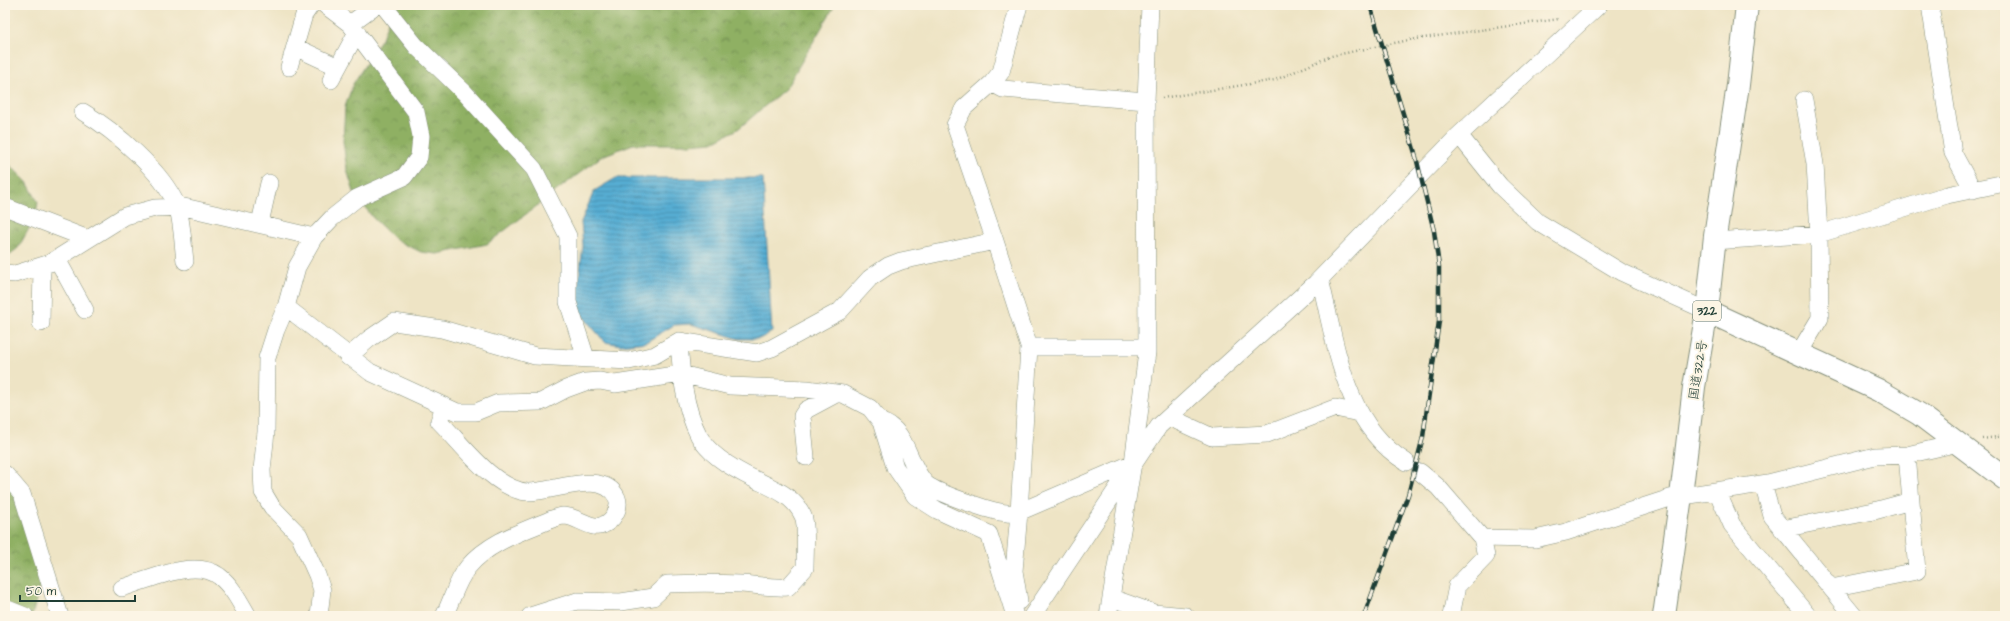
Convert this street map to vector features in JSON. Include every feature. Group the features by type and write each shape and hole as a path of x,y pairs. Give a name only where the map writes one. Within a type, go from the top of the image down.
{"main road":[{"name":"国道322号","path":"1664,616 1681,496 1694,387 1707,311 1714,241 1738,85 1747,5"},
{"path":"1707,311 1878,390 1920,414 2005,479"}],"street":[{"path":"289,67 304,15 311,5"},
{"path":"319,616 322,590 314,568 298,535 272,507 264,492 262,470 266,432 267,358 276,330 286,307 297,268 314,237 332,218 357,198 404,177 419,157 421,136 416,112 353,28 325,5"},
{"path":"295,47 334,74 353,28 376,5"},
{"path":"383,5 416,46 465,93 534,168 568,236 568,302 586,358"},
{"path":"1020,5 1001,72 992,84 964,108 955,125 996,241 1029,347 1014,571 1022,616"},
{"path":"1108,616 1134,463 1147,347 1146,101 1150,5"},
{"path":"1930,5 1954,153 1973,190"},
{"path":"1032,616 1159,426 1320,279 1459,135 1593,10"},
{"path":"992,84 1003,89 1146,101"},
{"path":"1799,353 1820,318 1819,234 1815,164 1804,100"},
{"path":"83,112 102,123 134,150 164,185 177,207 185,261"},
{"path":"1459,135 1500,186 1538,222 1620,272 1707,311"},
{"path":"260,224 269,183"},
{"path":"1714,241 1819,234 1946,195 2005,183"},
{"path":"5,207 88,239"},
{"path":"5,273 15,274 49,262 125,216 155,208 184,207 314,237"},
{"path":"348,357 369,339 394,322 442,329 535,356 629,361 655,355 679,341 714,345 738,352 757,353 772,348 840,311 870,278 888,266 901,261 996,241"},
{"path":"49,262 85,310"},
{"path":"41,322 49,262"},
{"path":"1320,279 1348,390 1359,413 1389,452 1406,462"},
{"path":"286,307 348,357 370,372 457,412 476,412 498,403 541,402 566,389 585,382 600,381 616,384 681,374 730,386 807,389 843,394 870,408 881,422 895,467 915,496 937,510 989,534 1015,616"},
{"path":"530,616 578,601 621,602 653,597 667,584 710,583 743,584 768,588 788,587 805,568 804,518 796,504 781,492 752,479 721,461 699,437 689,408 681,374 679,341"},
{"path":"1029,347 1147,347"},
{"path":"806,457 802,416 806,410 836,394"},
{"path":"444,406 439,421 472,456 508,487 526,492 553,490 578,484 599,483 611,489 617,499 617,510 611,520 603,526 596,526 565,516 554,518 520,531 501,541 480,556 468,567 444,616"},
{"path":"1170,417 1212,436 1267,434 1335,408 1359,413"},
{"path":"881,422 889,424 897,431 914,468 926,484 942,494 1006,513 1019,512 1134,463"},
{"path":"1482,538 1535,538 1558,534 1670,498 1763,484 1875,456 1907,456 1958,443"},
{"path":"1831,588 1917,571 1907,456"},
{"path":"1420,472 1438,488 1482,538 1486,556 1457,586 1450,616"},
{"path":"5,474 22,494 60,616"},
{"path":"1763,484 1772,516 1854,616"},
{"path":"1717,491 1732,525 1808,616"},
{"path":"1782,529 1874,511 1911,501"},
{"path":"122,588 189,568 209,570 220,576 232,590 248,616"},
{"path":"1112,598 1154,613 1186,616"},
{"path":"5,608 25,616"}],"path":[{"path":"1146,101 1275,80 1331,56 1409,40 1593,10"}],"green space":[{"path":"394,5 835,5 786,88 738,129 713,142 689,144 633,144 602,156 487,244 437,254 421,252 396,240 373,218 354,192 347,170 343,141 345,107 353,84 382,38"},
{"path":"5,160 27,182 38,202 35,218 18,248 5,258"},
{"path":"5,464 34,512 42,578 32,616 5,616"}],"water":[{"path":"616,178 763,178 772,332 759,339 739,339 691,324 674,325 646,342 621,345 605,342 579,312 577,292 583,246 581,222 594,191"}],"railway":[{"path":"1364,616 1408,495 1423,437 1439,321 1439,266 1434,231 1415,153 1370,5"}]}
